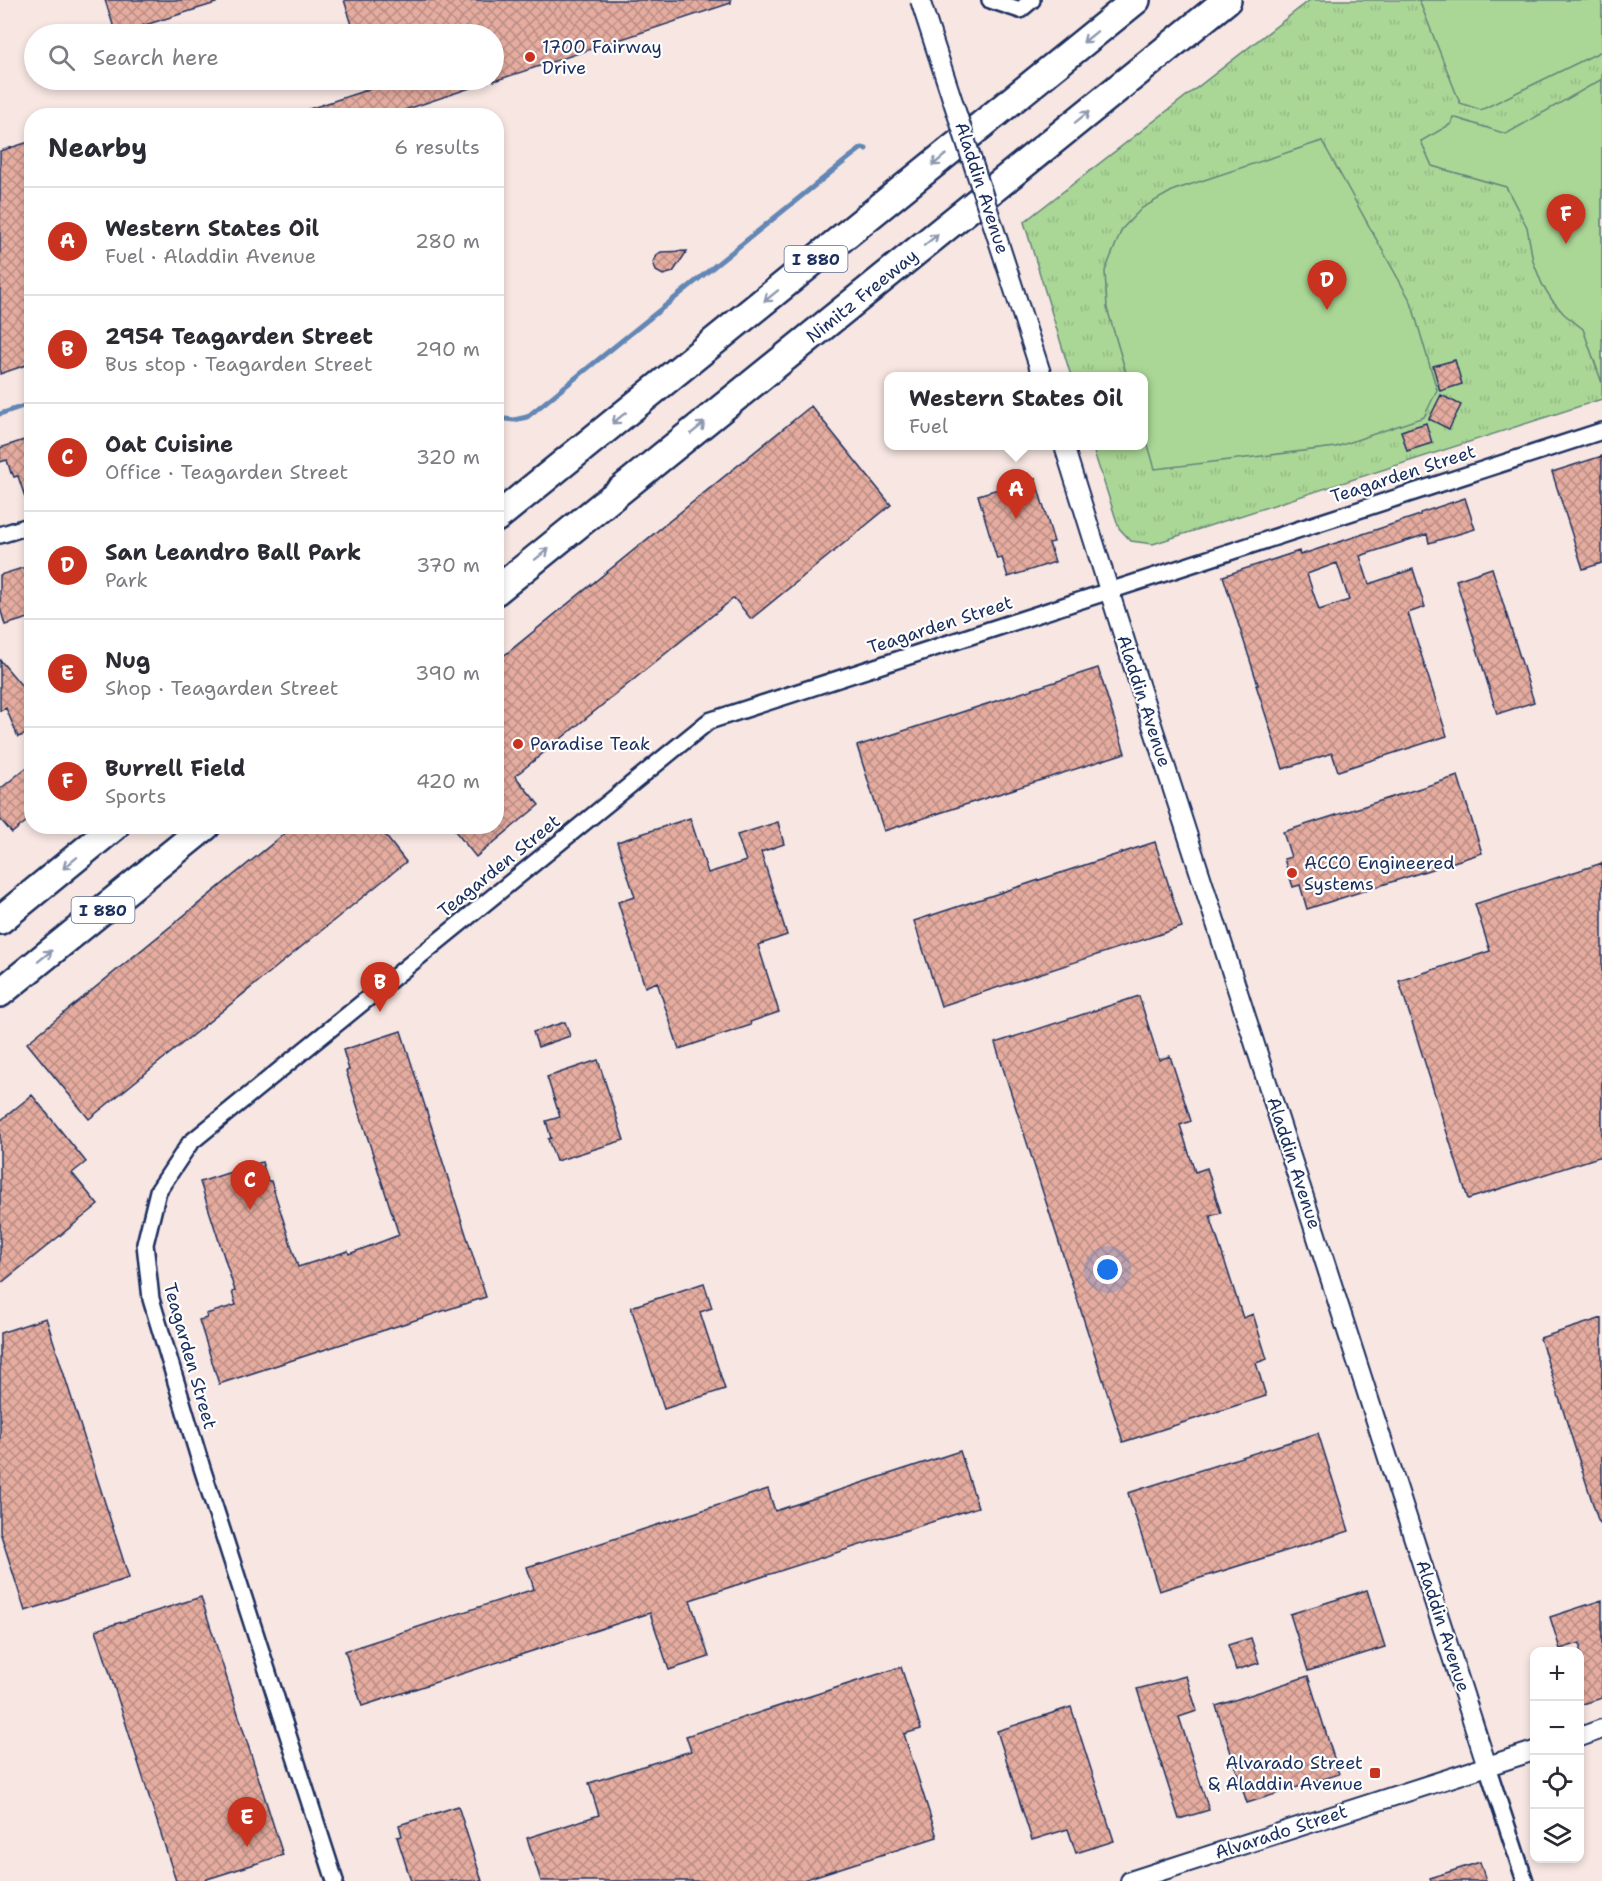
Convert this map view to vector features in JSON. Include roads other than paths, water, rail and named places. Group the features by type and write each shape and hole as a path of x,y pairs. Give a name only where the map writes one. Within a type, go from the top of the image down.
{"highway":[{"name":"I 880","path":"504,512 1136,0"},
{"name":"Nimitz Freeway","path":"504,585 1227,0"},
{"path":"0,920 105,834"},
{"name":"I 880","path":"0,993 196,834"}],"street":[{"name":"Aladdin Avenue","path":"920,0 1041,372"},
{"path":"990,0 1020,10 1032,0"},
{"name":"Teagarden Street","path":"335,1881 205,1477 151,1299 145,1244 158,1191 196,1136 709,722 1602,431"},
{"name":"Aladdin Avenue","path":"1065,450 1525,1881"},
{"path":"0,535 24,528"},
{"path":"1584,1736 1602,1729"},
{"name":"Alvarado Street","path":"1130,1881 1530,1752"}],"waterway":[{"path":"504,419 514,420 527,417 850,157 862,148 866,149"},
{"path":"0,414 24,406"}],"place":[{"name":"1700 Fairway Drive","path":"530,57"},
{"name":"Burrell Field","path":"1566,244"},
{"name":"San Leandro Ball Park","path":"1327,310"},
{"name":"Western States Oil","path":"1016,519"},
{"name":"Paradise Teak","path":"518,744"},
{"name":"ACCO Engineered Systems","path":"1292,873"},
{"name":"2954 Teagarden Street","path":"380,1012"},
{"name":"Oat Cuisine","path":"250,1210"},
{"name":"Alvarado Street & Aladdin Avenue","path":"1375,1773"},
{"name":"Nug","path":"247,1847"}]}
